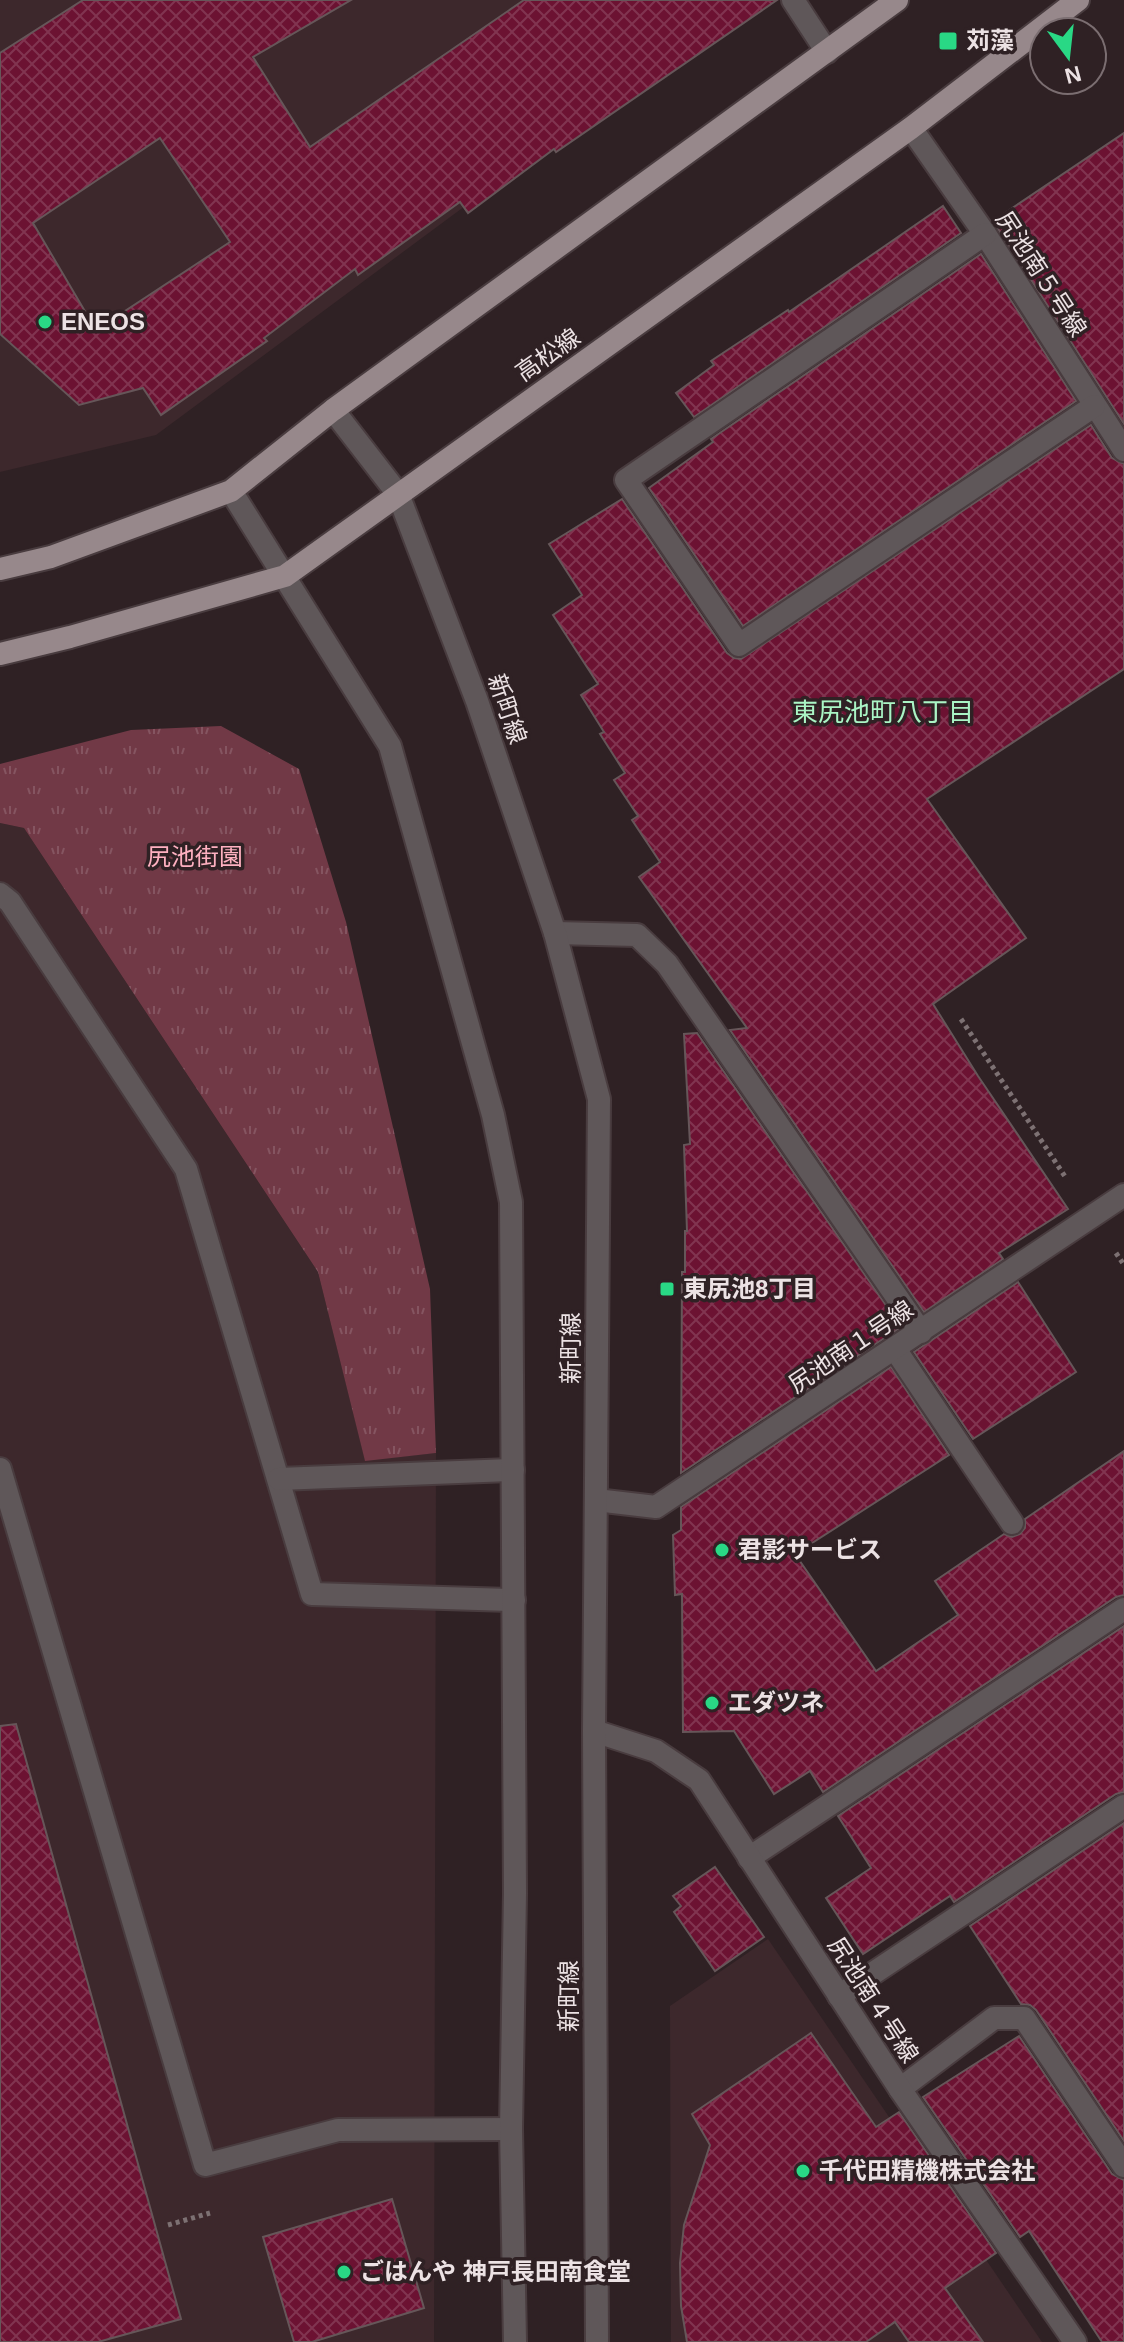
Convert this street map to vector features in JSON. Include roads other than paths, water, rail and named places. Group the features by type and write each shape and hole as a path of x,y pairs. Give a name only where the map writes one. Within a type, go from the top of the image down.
{"main road":[{"path":"0,569 51,557 231,491 333,410 897,0"},
{"name":"高松線","path":"0,654 285,576 911,128 1078,0"}],"street":[{"path":"793,0 827,52"},
{"name":"尻池南５号線","path":"911,128 985,234 1124,450"},
{"path":"985,234 626,480 739,645 1094,406"},
{"name":"新町線","path":"333,410 398,494 477,701 555,933 599,1099 594,1731 597,2342"},
{"path":"231,491 390,746 493,1115 511,1202 515,1893 511,2129 515,2342"},
{"path":"0,894 10,902 186,1169 312,1594 514,1600"},
{"path":"555,933 637,935 667,964 921,1332"},
{"name":"尻池南１号線","path":"596,1500 656,1507 1124,1195"},
{"path":"895,1349 1012,1523"},
{"path":"0,1469 205,2165 338,2130 511,2129"},
{"path":"279,1479 513,1470"},
{"path":"749,1858 1124,1609"},
{"name":"尻池南４号線","path":"594,1731 656,1751 699,1780 900,2089 1075,2342"},
{"path":"839,1996 1124,1806"},
{"path":"900,2089 994,2018 1024,2018 1124,2166"}],"place":[{"name":"苅藻","path":"948,41"},
{"name":"ENEOS","path":"45,322"},
{"name":"東尻池8丁目","path":"667,1289"},
{"name":"君影サービス","path":"722,1550"},
{"name":"エダツネ","path":"712,1703"},
{"name":"千代田精機株式会社","path":"803,2171"},
{"name":"ごはんや 神戸長田南食堂","path":"344,2272"}],"district":[{"name":"東尻池町八丁目","path":"883,712"}],"park label":[{"name":"尻池街園","path":"195,857"}]}
